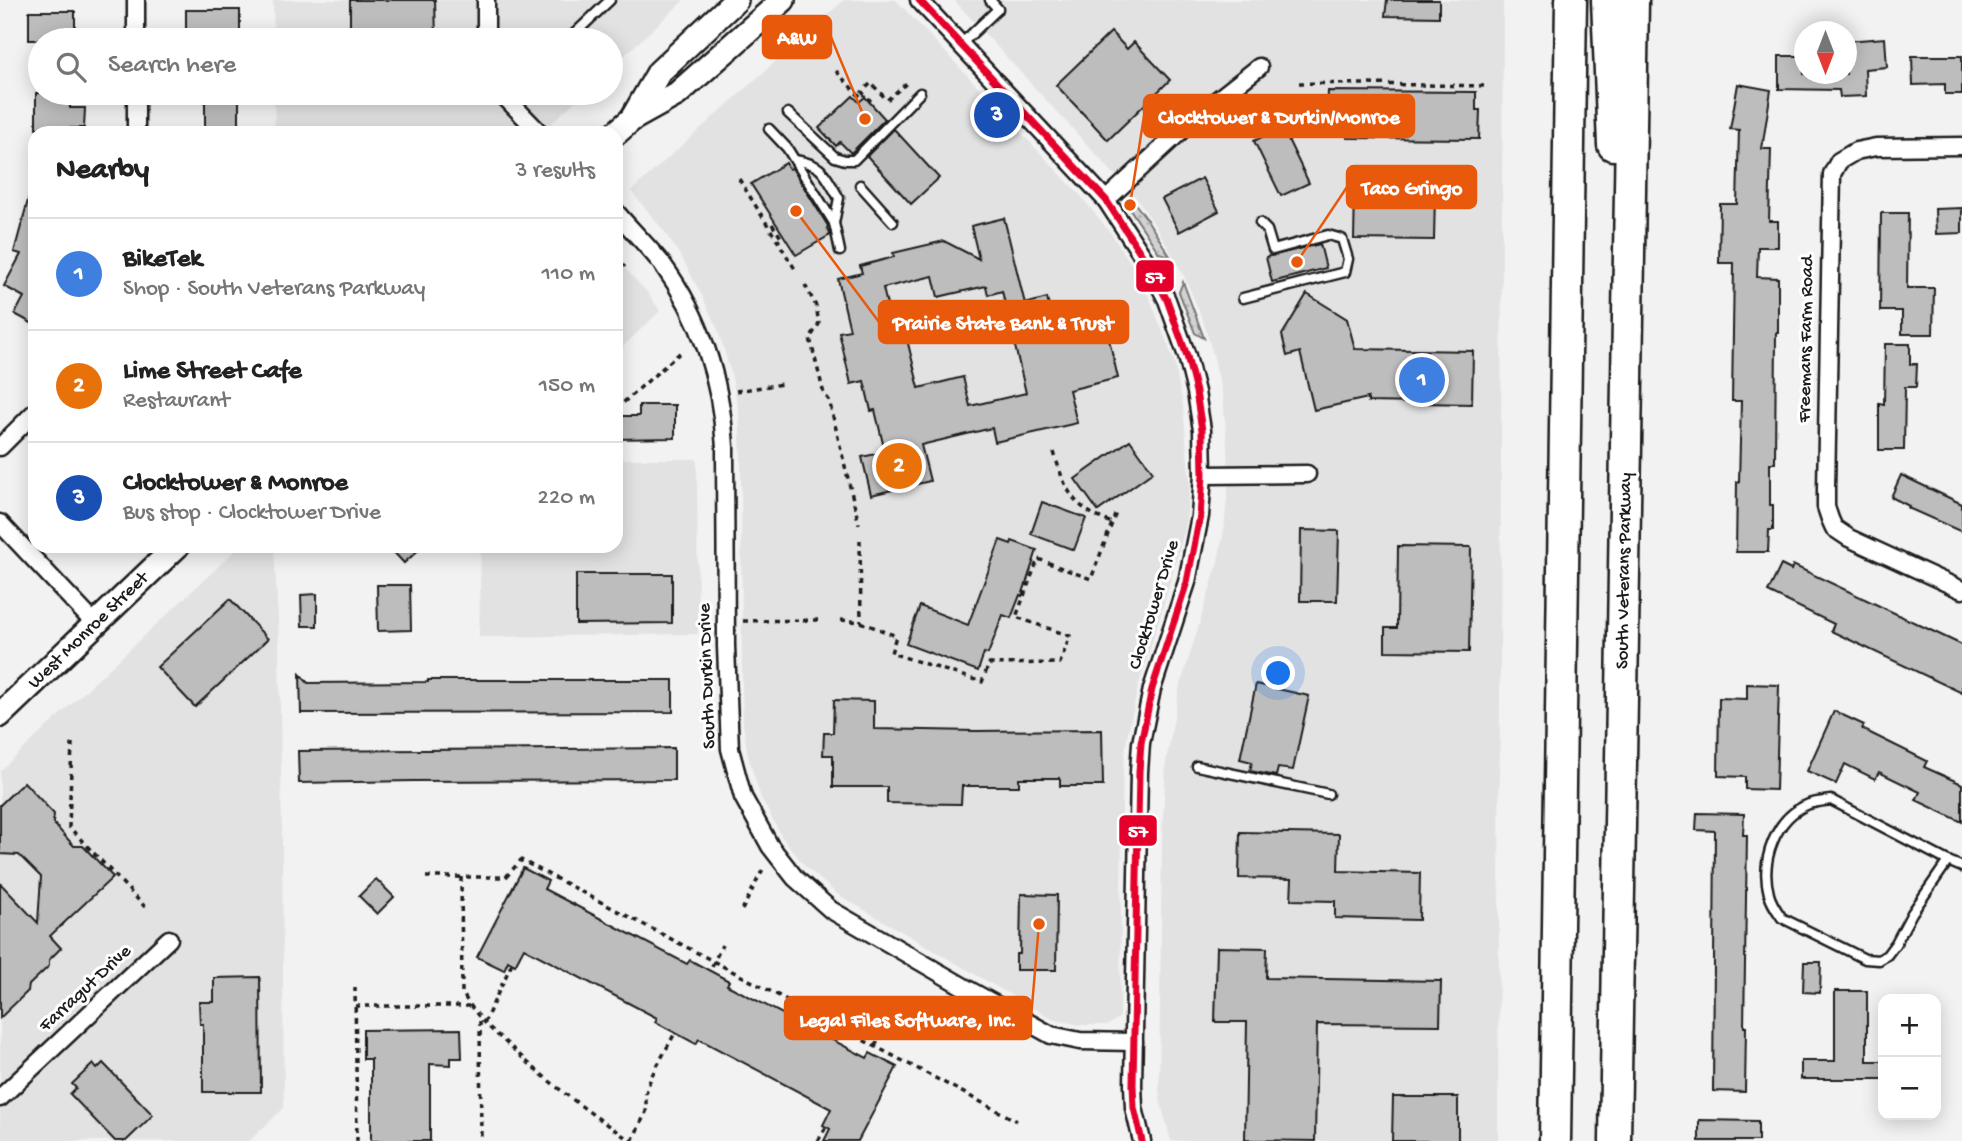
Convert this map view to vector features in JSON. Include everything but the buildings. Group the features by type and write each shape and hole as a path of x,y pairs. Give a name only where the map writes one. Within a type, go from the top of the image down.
{"highway":[{"path":"1555,1141 1571,0"},
{"path":"1607,0 1614,184 1630,255"},
{"name":"South Veterans Parkway","path":"1615,1141 1633,0"},
{"path":"1631,176 1648,107 1650,0"}],"street":[{"path":"136,0 136,28"},
{"path":"486,0 486,28"},
{"path":"624,126 659,72 736,0"},
{"path":"624,126 677,94 783,0"},
{"name":"Clocktower Drive","path":"919,0 1107,201 1151,269 1167,300 1181,336 1196,392 1202,430 1200,516 1190,569 1152,689 1142,743 1137,809 1134,1042"},
{"path":"1107,201 1198,115 1259,67"},
{"path":"136,105 136,126"},
{"path":"513,105 533,126"},
{"name":"Freemans Farm Road","path":"1962,146 1875,147 1856,151 1839,160 1832,174 1826,489 1826,507 1834,528 1849,538 1962,590"},
{"name":"South Durkin Drive","path":"623,220 662,263 690,308 704,339 717,383 725,447 727,702 730,749 743,797 763,835 794,878 831,910 971,992 1051,1035 1080,1041 1134,1042"},
{"path":"0,447 28,419"},
{"path":"1203,475 1307,474"},
{"path":"0,523 28,553"},
{"path":"28,553 96,625"},
{"name":"West Monroe Street","path":"0,715 170,553"},
{"name":"Farragut Drive","path":"0,1098 169,939"},
{"path":"1134,1042 1134,1108 1142,1141"}],"lane":[{"path":"581,28 610,0"},
{"path":"960,45 998,9 996,2"},
{"path":"788,113 835,157 854,160 920,93"},
{"path":"769,130 788,148 834,223 840,251"},
{"path":"795,160 812,163 820,169 839,198 834,223"},
{"path":"860,185 893,222"},
{"path":"1243,299 1345,272 1348,258 1342,239 1328,235 1273,250 1267,230 1260,223"},
{"path":"1197,766 1328,794"},
{"path":"1948,861 1896,943 1879,960 1865,959 1782,918 1768,893 1767,860 1777,832 1788,818 1808,804 1831,800 1962,867"}],"path":[{"path":"836,71 861,98 865,95"},
{"path":"868,101 870,100 862,92 871,83 887,100 909,81"},
{"path":"1299,83 1488,86"},
{"path":"738,179 772,224 778,241 795,269"},
{"path":"805,285 816,306 819,324 810,338 824,394 829,400 859,524"},
{"path":"623,403 681,351"},
{"path":"736,391 782,384"},
{"path":"1054,452 1070,495 1089,513 1112,523"},
{"path":"841,620 861,622 896,636 891,653 982,682 989,664 1060,663 1070,636 1016,617 1038,559 1091,579 1116,510"},
{"path":"860,540 861,622"},
{"path":"743,621 820,620"},
{"path":"701,622 712,622"},
{"path":"72,743 69,827 145,907"},
{"path":"426,877 506,877 521,860 713,964 1017,1121"},
{"path":"742,910 764,867"},
{"path":"461,877 462,992 469,1006 523,1059 585,1110 631,1141 646,1112 646,1093 651,1077 675,1033"},
{"path":"713,964 722,945"},
{"path":"481,1141 482,1021 512,963"},
{"path":"355,987 357,1141"},
{"path":"355,1006 469,1006"},
{"path":"875,1046 883,1030"},
{"path":"818,1141 826,1127"}],"shaded area":[{"path":"273,0 684,0 623,57 623,28 274,28"},
{"path":"844,0 896,0 1079,194 1110,232 1138,274 1174,361 1183,405 1190,485 1185,529 1138,687 1127,737 1122,808 1120,1017 1108,1025 1080,1025 1052,1019 837,894 805,866 782,837 761,798 748,756 743,724 742,687 741,454 739,412 731,373 718,330 683,260 664,231 631,191"},
{"path":"954,0 1503,0 1498,1141 1171,1141 1159,1089 1162,837 1166,762 1179,690 1217,566 1224,530 1228,487 1223,397 1203,320 1186,280 1138,200"},
{"path":"274,105 571,105 549,126 275,126"},
{"path":"1130,197 1170,256 1159,253 1130,209"},
{"path":"623,266 647,292 660,311 623,346"},
{"path":"1183,282 1204,338 1195,333 1179,292"},
{"path":"623,459 697,459 698,634 479,637 481,553 623,553"},
{"path":"233,553 274,553 279,638 284,1108 249,1141 0,1141 0,771"}],"transit line":[{"name":"57","path":"919,0 1106,200 1151,269 1167,300 1187,356 1196,392 1202,430 1200,516 1187,582 1152,689 1141,743 1133,1085 1134,1108 1142,1141"}],"place":[{"name":"Clocktower & Monroe","path":"997,115"},
{"name":"A&W","path":"865,119"},
{"name":"Clocktower & Durkin/Monroe","path":"1130,205"},
{"name":"Prairie State Bank & Trust","path":"796,211"},
{"name":"Taco Gringo","path":"1297,262"},
{"name":"BikeTek","path":"1422,380"},
{"name":"Lime Street Cafe","path":"899,466"},
{"name":"Legal Files Software, Inc.","path":"1039,924"}]}
